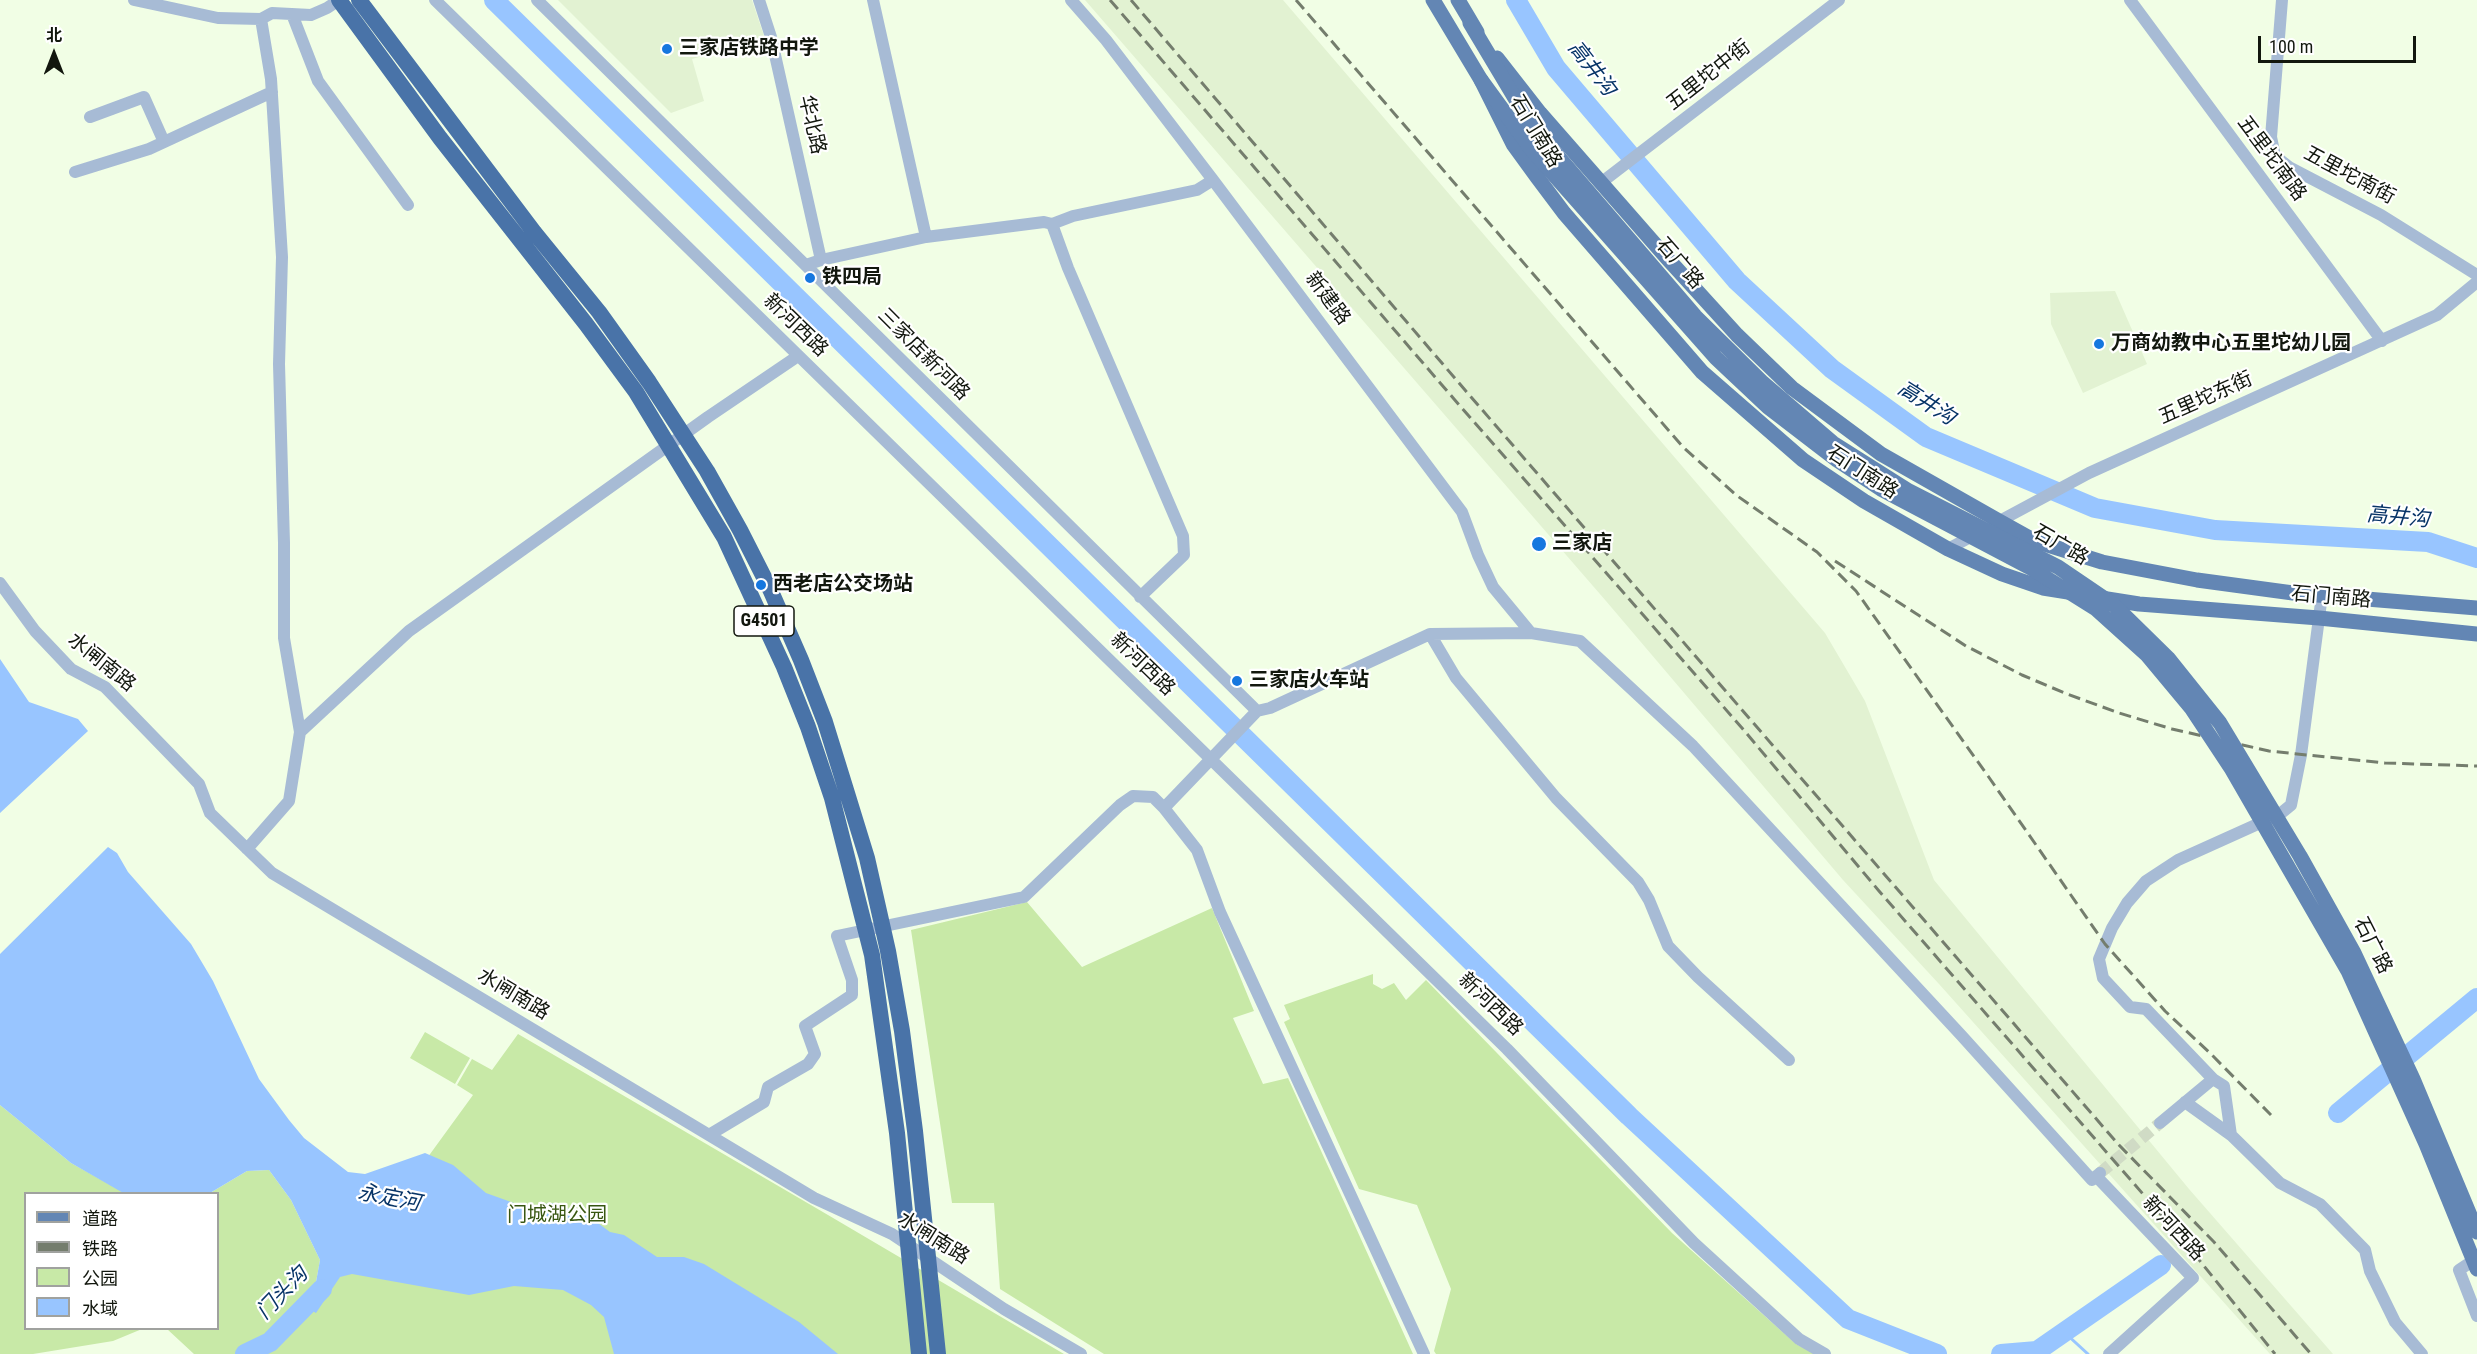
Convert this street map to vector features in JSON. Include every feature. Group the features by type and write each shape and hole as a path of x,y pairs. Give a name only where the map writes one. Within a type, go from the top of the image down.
{"highway":[{"name":"G4501","path":"339,0 440,138 586,324 636,392 724,537 784,667 832,798 872,955 897,1134 920,1354"},
{"name":"G4501","path":"359,0 534,232 599,312 649,382 707,471 740,530 770,589 801,660 825,722 848,793 867,858 888,951 902,1031 915,1131 938,1354"}],"main road":[{"name":"石门南路","path":"1433,0 1481,80 1513,144 1564,213 1702,372 1803,460 1864,501 1948,549 2002,574 2043,588 2139,604 2319,618 2477,634"},
{"name":"石门南路","path":"1458,0 1470,23 1540,113 1737,335 1792,388 1881,454 2035,541 2102,562 2196,580 2322,595 2477,608"},
{"name":"石广路","path":"1470,23 1531,125 1695,316 1763,383 1843,449 1909,490 2058,567 2095,592 2114,605 2168,658 2220,723 2300,856 2354,953 2417,1090 2477,1232"},
{"name":"石广路","path":"1481,80 1532,150 1716,358 1768,407 1837,460 1881,489 2029,567 2096,609 2147,655 2192,709 2231,768 2348,970 2426,1144 2477,1269"}],"street":[{"path":"134,0 218,18 261,18 272,13 311,15 339,0"},
{"name":"新河西路","path":"435,0 1507,1049 1694,1243 1799,1339 1825,1354"},
{"name":"三家店新河路","path":"537,0 1257,711"},
{"name":"华北路","path":"759,0 771,37 821,260"},
{"path":"873,0 926,237"},
{"name":"新建路","path":"1071,0 1106,40 1213,180 1462,512 1493,587 1531,633"},
{"name":"五里坨中街","path":"1602,182 1618,172 1839,0"},
{"name":"五里坨南路","path":"2130,0 2382,341"},
{"name":"五里坨南街","path":"2282,0 2271,137 2275,156 2289,167 2381,215 2477,275"},
{"path":"292,14 318,81 408,205"},
{"path":"247,849 289,801 300,732 285,638 285,543 279,364 282,257 272,92 261,18"},
{"path":"75,172 164,142 272,92"},
{"path":"90,117 144,97 164,142"},
{"path":"806,266 821,260 926,237 1044,222 1052,224 1073,216 1197,190 1213,180"},
{"path":"1052,224 1072,279 1183,536 1184,555 1140,597"},
{"name":"五里坨东街","path":"1948,549 2089,473 2437,315 2477,282"},
{"path":"300,732 409,631 708,417 798,356"},
{"name":"水闸南路","path":"0,583 35,631 71,669 105,687 199,784 210,813 272,873 814,1198 892,1234 1004,1310 1081,1354"},
{"path":"2231,1135 2224,1086 2213,1079 2146,1009 2130,1007 2103,978 2099,959 2127,903 2146,881 2178,860 2280,814 2291,805 2301,755 2322,595"},
{"path":"1164,808 1257,711 1270,708 1430,634 1531,633"},
{"name":"新河西路","path":"1531,633 1580,641 1693,746 2092,1179 2098,1174 2193,1278 2109,1354"},
{"path":"1430,634 1463,688 1556,798 1638,882 1649,900 1668,946 1698,977 1789,1060"},
{"path":"709,1135 764,1102 768,1087 808,1064 815,1054 805,1026 852,995 852,980 837,936 1024,897 1120,806 1133,796 1153,797 1197,850 1220,912 1424,1354"},
{"path":"2160,1123 2213,1079"},
{"path":"2185,1102 2231,1135 2280,1183 2319,1204 2364,1250 2370,1271 2395,1322 2422,1354"},
{"path":"2477,1258 2459,1270 2477,1316"}],"shaded area":[{"name":"三家店铁路中学","path":"558,0 752,0 765,39 692,59 704,101 671,113"},
{"path":"1085,0 1283,0 1825,633 1865,701 1934,880 2189,1189 2333,1354 2270,1354 1843,880 1606,601"},
{"name":"万商幼教中心五里坨幼儿园","path":"2115,291 2147,364 2083,393 2051,324 2050,293"}],"green space":[{"path":"1027,902 1082,967 1212,908 1254,1011 1233,1018 1263,1084 1288,1078 1413,1354 1104,1354 1000,1289 994,1203 952,1203 911,930"},
{"path":"1373,974 1373,984 1382,989 1394,983 1406,1000 1426,980 1672,1233 1796,1344 1815,1354 1436,1354 1434,1351 1451,1289 1417,1205 1359,1189 1284,1022 1290,1019 1284,1005"},
{"path":"425,1032 470,1058 455,1084 410,1058"},
{"name":"门城湖公园","path":"518,1034 1064,1354 194,1354 168,1330 219,1330 219,1192 212,1192 247,1171 269,1170 291,1200 320,1260 316,1282 303,1298 353,1260 473,1095 457,1085 472,1059 492,1070"},
{"path":"0,1105 71,1163 123,1192 24,1192 24,1330 140,1330 113,1341 33,1354 0,1354"}],"water":[{"path":"0,659 29,702 78,719 88,731 0,813"},
{"name":"永定河","path":"108,847 117,853 128,872 191,944 213,981 259,1079 289,1120 304,1138 348,1172 365,1174 425,1153 453,1165 486,1193 525,1207 552,1203 587,1215 610,1232 624,1235 657,1257 684,1257 704,1264 799,1322 838,1354 614,1354 604,1317 591,1305 563,1290 514,1286 469,1295 352,1274 340,1277 316,1313 300,1301 316,1282 320,1260 291,1200 269,1170 247,1171 212,1192 122,1192 71,1163 0,1105 0,954"}],"waterway":[{"path":"494,0 1629,1116 1848,1319 1937,1354"},
{"name":"高井沟","path":"1516,0 1556,68 1737,281 1832,369 1926,437 2095,508 2215,530 2428,542 2477,558"},
{"path":"2338,1113 2477,998"},
{"path":"2001,1354 2037,1351 2161,1265"},
{"name":"门头沟","path":"245,1354 270,1342 322,1289"},
{"path":"2064,1332 2088,1354"}],"tunnel":[{"path":"2100,1173 2160,1123"}],"railway":[{"path":"1110,0 2183,1240 2275,1354"},
{"path":"1131,0 1465,390 2118,1144 2214,1242 2311,1354"},
{"path":"1296,0 1683,447 1736,495 1817,552 1856,591 2105,944 2165,1011 2271,1115"},
{"path":"1835,561 1966,646 2022,675 2119,713 2172,729 2269,751 2385,763 2477,766"}],"place":[{"name":"三家店铁路中学","path":"667,49"},
{"name":"铁四局","path":"810,278"},
{"name":"万商幼教中心五里坨幼儿园","path":"2099,344"},
{"name":"三家店","path":"1539,544"},
{"name":"西老店公交场站","path":"761,585"},
{"name":"三家店火车站","path":"1237,681"}]}
